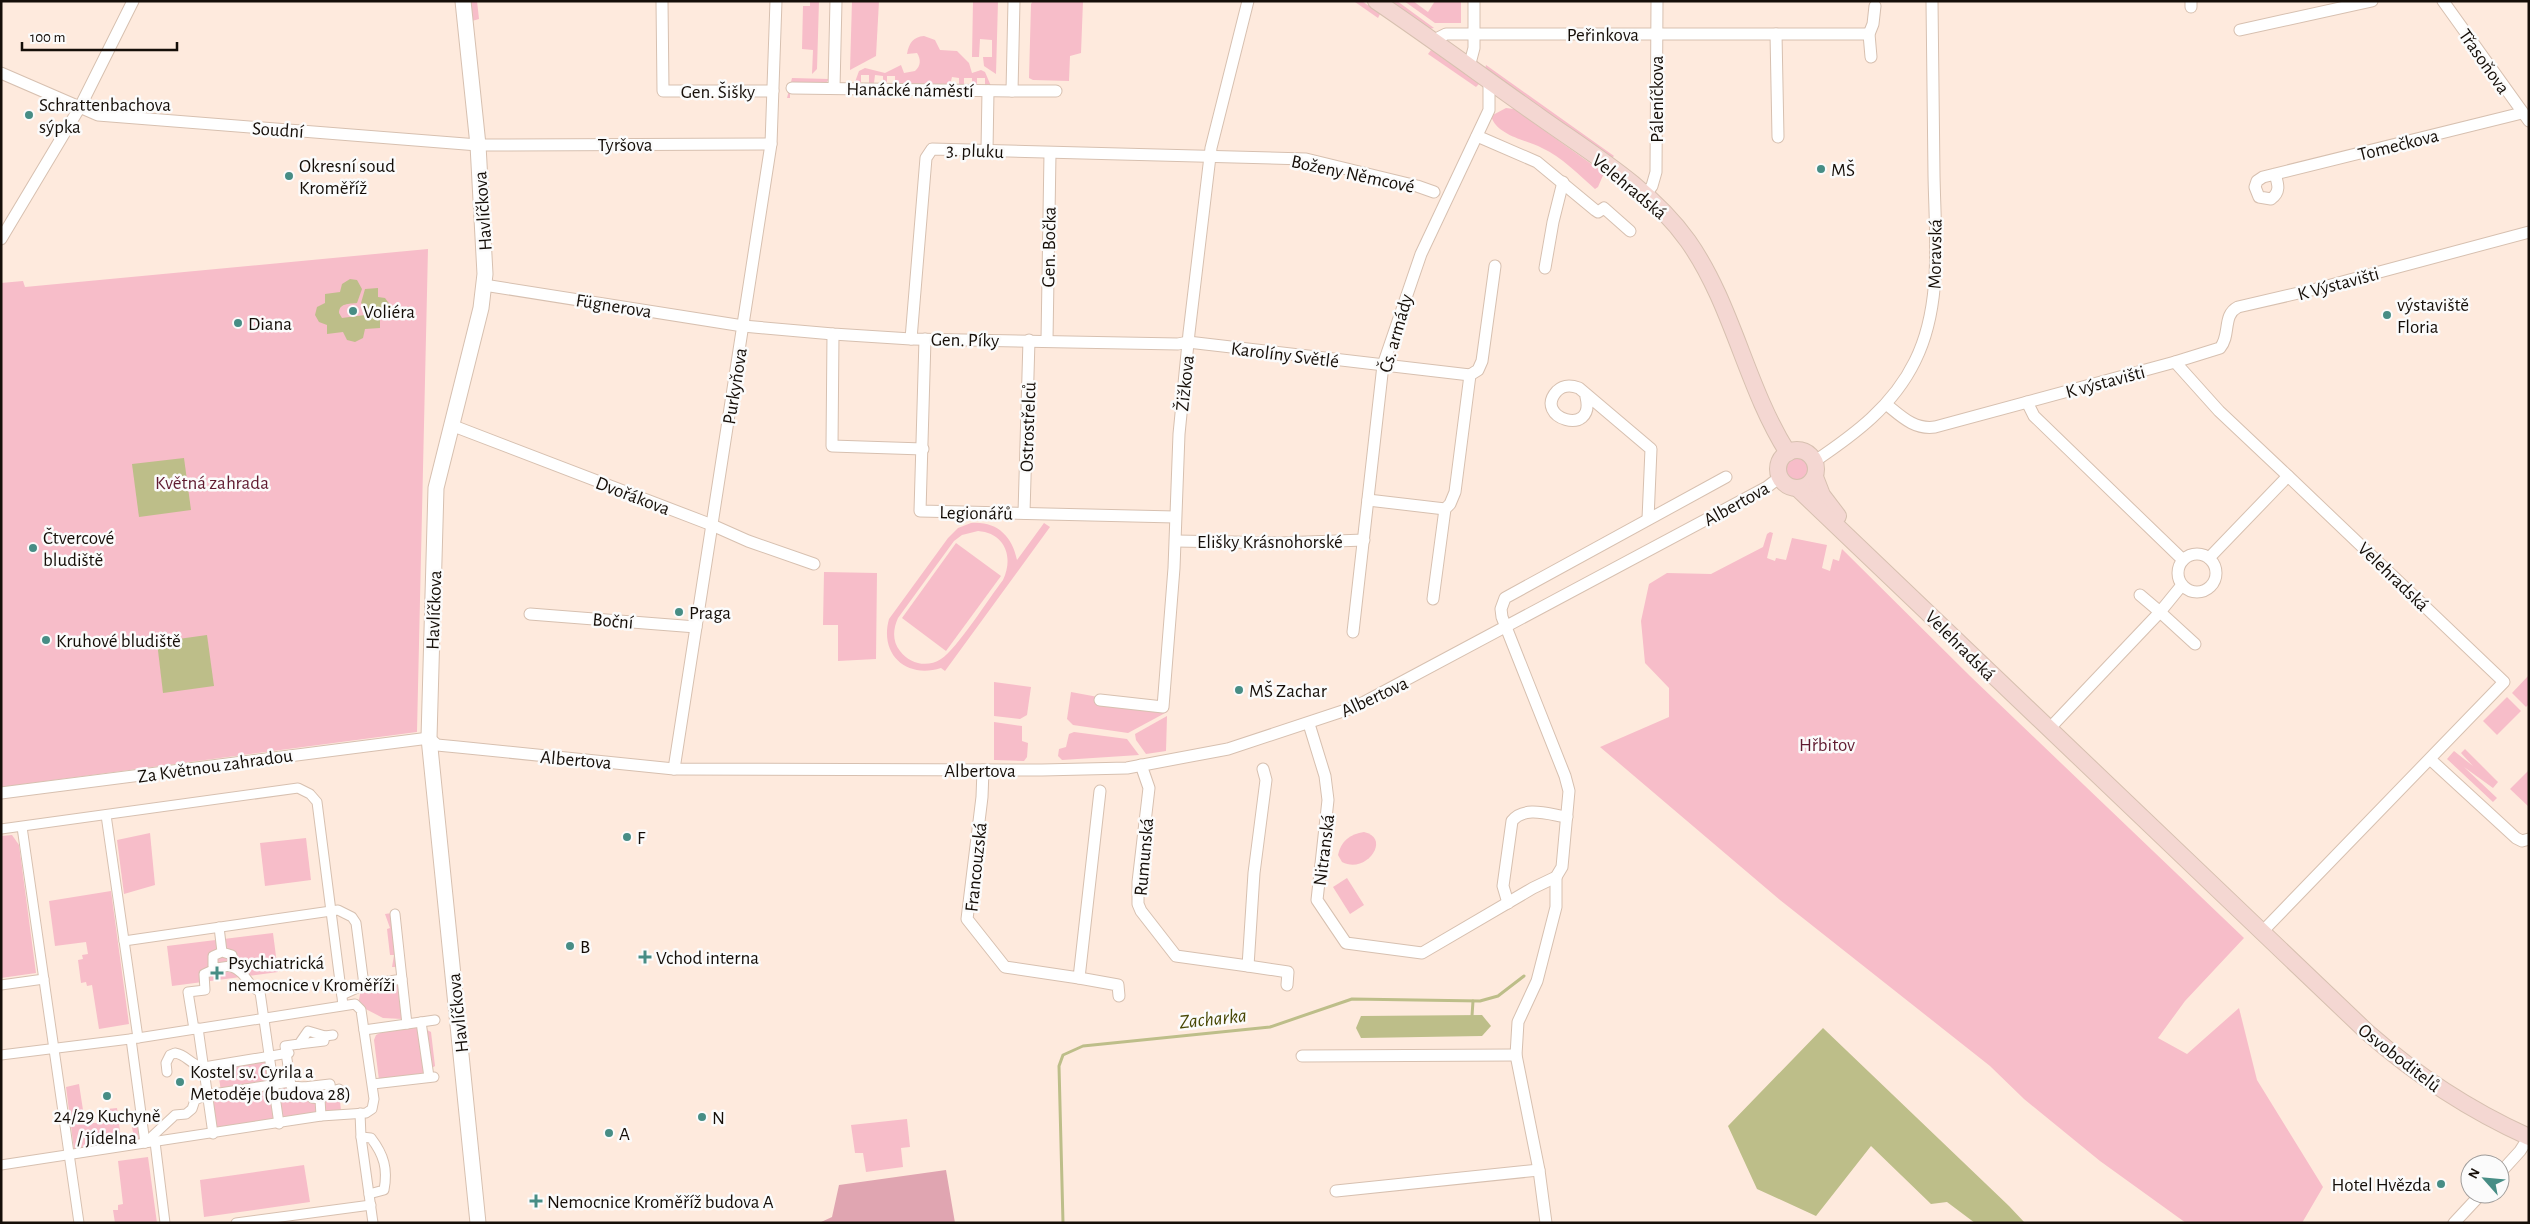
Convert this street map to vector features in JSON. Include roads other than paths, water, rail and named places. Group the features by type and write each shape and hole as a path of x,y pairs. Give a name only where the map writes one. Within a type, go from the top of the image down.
{"main road":[{"name":"Velehradská","path":"1376,1 1646,194 1677,227 1704,269 1762,405 1788,453"},
{"path":"1780,477 1778,465 1788,453 1801,450 1811,456 1815,469 1808,485 1797,488"},
{"name":"Velehradská","path":"1815,469 1822,495 1875,560"},
{"name":"Velehradská","path":"1780,477 1787,485 1797,488 1835,527 1875,560 2048,730 2286,956"},
{"name":"Osvoboditelů","path":"2286,956 2366,1032 2409,1067 2480,1113 2529,1137"}],"street":[{"path":"1,239 80,107 133,1"},
{"name":"Havlíčkova","path":"463,1 478,145 485,249 484,285 478,318 436,488 430,738 478,1223"},
{"name":"Gen. Šišky","path":"662,1 663,92 773,91"},
{"name":"Purkyňova","path":"674,769 772,144 776,1"},
{"name":"Hanácké náměstí","path":"836,1 834,88 1056,91"},
{"path":"1012,91 1014,1"},
{"name":"Žižkova","path":"1100,700 1163,707 1176,541 1175,517 1179,434 1188,342 1211,156 1248,1"},
{"path":"1470,67 1474,34 1474,1"},
{"name":"Páleníčkova","path":"1646,194 1652,186 1656,172 1657,1"},
{"name":"Moravská","path":"1815,469 1886,404 1903,382 1916,360 1927,328 1933,301 1935,257 1932,1"},
{"path":"2240,30 2372,1"},
{"name":"Třasoňova","path":"2443,1 2525,117"},
{"path":"1871,57 1869,34 1873,24 1875,6"},
{"name":"Peřinkova","path":"1432,41 1446,34 1869,34"},
{"path":"1776,34 1778,136"},
{"name":"Soudní","path":"1,73 98,115 478,145"},
{"path":"1489,81 1489,110"},
{"path":"792,88 834,88"},
{"path":"987,150 988,91"},
{"path":"1489,110 1506,100 1518,102"},
{"name":"Čs. armády","path":"1353,632 1383,365 1421,254 1489,110"},
{"name":"Tomečkova","path":"2275,174 2525,117"},
{"path":"1477,136 1537,162 1595,210 1598,212 1604,208 1630,231"},
{"name":"Tyršova","path":"478,145 772,144"},
{"name":"3. pluku","path":"911,339 927,154 935,149 1211,156"},
{"name":"Gen. Bočka","path":"1047,340 1050,153"},
{"name":"Boženy Němcové","path":"1211,156 1306,159 1417,186 1434,192"},
{"path":"1545,268 1553,222 1563,182"},
{"name":"K Výstavišti","path":"2175,362 2220,348 2227,336 2228,318 2232,310 2238,307 2316,289 2529,232"},
{"path":"1433,599 1445,509 1450,504 1455,492 1470,375 1478,370 1482,361 1495,266"},
{"name":"Fügnerova","path":"484,285 743,326"},
{"name":"Gen. Píky","path":"743,326 911,339 1047,340 1178,344 1188,342"},
{"path":"833,334 832,446 923,449"},
{"name":"Legionářů","path":"925,339 920,511 1175,517"},
{"name":"Ostrostřelců","path":"1024,513 1029,340"},
{"name":"Karolíny Světlé","path":"1188,342 1470,375"},
{"path":"2175,362 2219,410 2288,476 2210,558"},
{"name":"K výstavišti","path":"1886,404 1913,424 1928,428 2175,362"},
{"path":"1586,396 1651,449 1648,519"},
{"path":"2027,402 2034,416 2183,560"},
{"name":"Dvořákova","path":"451,425 712,525 748,541 814,564"},
{"name":"Velehradská","path":"2288,476 2504,682 2431,760"},
{"name":"Albertova","path":"1506,628 1501,609 1505,598 1726,477"},
{"name":"Albertova","path":"430,738 437,745 442,746 674,769 983,770 1127,768 1228,748 1309,724 1356,707 1767,487 1780,477"},
{"path":"1368,500 1445,509"},
{"name":"Elišky Krásnohorské","path":"1176,541 1280,543 1364,540"},
{"path":"2196,554 2210,558 2214,564 2216,578 2208,589 2194,592 2182,586 2177,572 2183,560 2196,554"},
{"path":"2048,730 2160,612 2182,586"},
{"path":"2140,595 2195,644"},
{"name":"Boční","path":"530,614 696,628"},
{"path":"1506,628 1566,776 1569,790 1562,867 1556,877 1556,907 1537,982 1518,1022 1516,1055 1539,1170 1546,1223"},
{"name":"Nitranská","path":"1309,724 1325,776 1328,800 1317,900 1346,943 1422,954 1556,877"},
{"name":"Za Květnou zahradou","path":"1,793 430,738"},
{"path":"2262,933 2431,760 2516,838 2529,847"},
{"name":"Rumunská","path":"1141,764 1149,788 1138,882 1138,904 1141,911 1176,956 1288,972 1287,985"},
{"path":"1248,966 1254,872 1266,780 1263,769"},
{"name":"Francouzská","path":"983,770 982,797 967,919 1005,967 1118,985 1119,996"},
{"path":"1,829 298,788 310,794 317,802 343,1005"},
{"path":"1079,978 1100,791"},
{"path":"1508,903 1503,886 1512,821 1518,814 1525,812 1567,817"},
{"path":"106,815 124,941 145,1143"},
{"path":"22,827 79,1223"},
{"path":"2516,838 2522,841 2529,839"},
{"path":"124,941 338,910 346,912 356,923 364,985"},
{"path":"395,914 407,1024"},
{"path":"219,927 222,952"},
{"path":"217,968 212,960 213,956 222,952 232,956 230,966"},
{"path":"213,1134 204,1067 188,992 205,990 204,974 217,968 230,966 246,975 254,989 260,992 279,1124"},
{"path":"342,995 364,985 402,979"},
{"path":"1,986 44,980"},
{"path":"1,1056 134,1038 355,1004 361,1010 373,1084 372,1109 366,1113 321,1116 213,1134 1,1164"},
{"path":"364,1030 435,1020"},
{"path":"373,1084 432,1077 421,1022"},
{"path":"304,1087 312,1098 320,1099 335,1090 330,1084 293,1087 290,1082 285,1046 299,1044 308,1031 329,1035"},
{"path":"167,1072 166,1063 170,1055 175,1052 186,1057 192,1065 204,1067 287,1054"},
{"path":"1302,1056 1516,1055"},
{"path":"145,1143 175,1115 186,1114 192,1109 195,1100 207,1094 290,1082"},
{"path":"320,1099 321,1116"},
{"path":"360,1113 361,1137 373,1223"},
{"path":"361,1137 371,1138 379,1149 384,1160 387,1175 384,1190 369,1194"},
{"path":"2510,1162 2529,1137"},
{"path":"155,1142 164,1223"},
{"path":"1336,1191 1539,1170"},
{"path":"2454,1223 2472,1204"},
{"path":"236,1223 371,1205"}],"waterway":[{"name":"Zacharka","path":"1063,1223 1059,1066 1063,1055 1083,1046 1270,1027 1352,999 1480,1001 1498,996 1524,976"},
{"path":"1472,1016 1473,1001"}],"place":[{"name":"Schrattenbachova sýpka","path":"29,115"},
{"name":"MŠ","path":"1821,169"},
{"name":"Okresní soud Kroměříž","path":"289,176"},
{"name":"Voliéra","path":"353,311"},
{"name":"výstaviště Floria","path":"2387,315"},
{"name":"Diana","path":"238,323"},
{"name":"Čtvercové bludiště","path":"33,548"},
{"name":"Praga","path":"679,612"},
{"name":"Kruhové bludiště","path":"46,640"},
{"name":"MŠ Zachar","path":"1239,690"},
{"name":"F","path":"627,837"},
{"name":"B","path":"570,946"},
{"name":"Vchod interna","path":"645,957"},
{"name":"Psychiatrická nemocnice v Kroměříži","path":"217,973"},
{"name":"Kostel sv. Cyrila a Metoděje (budova 28)","path":"180,1082"},
{"name":"24/29 Kuchyně / jídelna","path":"107,1096"},
{"name":"N","path":"702,1117"},
{"name":"A","path":"609,1133"},
{"name":"Hotel Hvězda","path":"2441,1184"},
{"name":"Nemocnice Kroměříž budova A","path":"536,1201"}],"park label":[{"name":"Květná zahrada","path":"212,482"},
{"name":"Hřbitov","path":"1827,744"}]}
